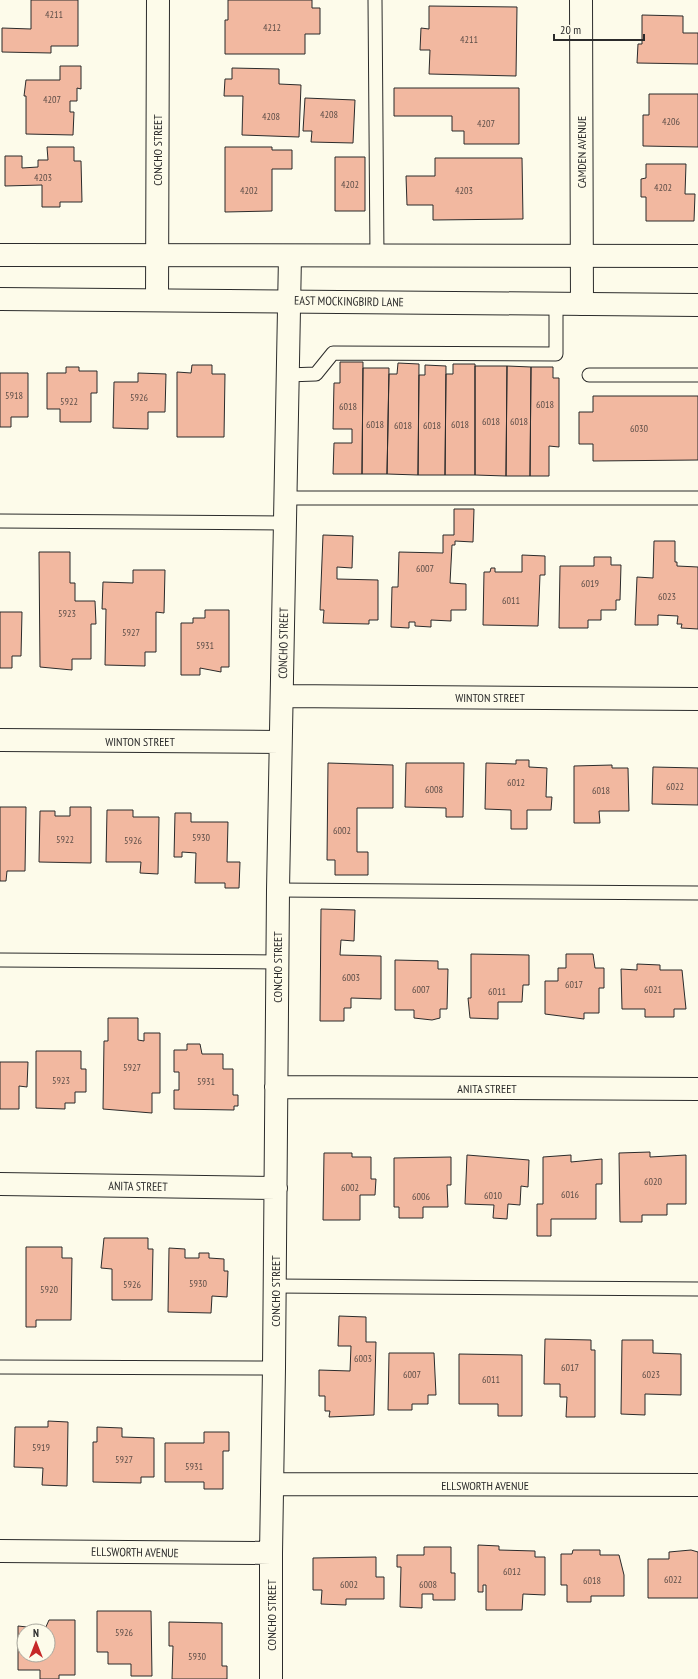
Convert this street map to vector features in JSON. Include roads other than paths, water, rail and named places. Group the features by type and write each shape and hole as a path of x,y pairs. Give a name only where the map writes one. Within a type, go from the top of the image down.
{"street":[{"name":"CONCHO STREET","path":"157,300 158,0"},
{"name":"CAMDEN AVENUE","path":"581,0 582,304"},
{"path":"0,255 698,256"},
{"name":"CONCHO STREET","path":"271,1679 278,890 290,256"},
{"name":"EAST MOCKINGBIRD LANE","path":"0,299 698,305"},
{"name":"WINTON STREET","path":"282,696 698,699"},
{"name":"WINTON STREET","path":"0,740 280,742"},
{"name":"ANITA STREET","path":"276,1087 698,1089"},
{"name":"ANITA STREET","path":"0,1184 276,1188"},
{"name":"ELLSWORTH AVENUE","path":"273,1484 698,1485"},
{"name":"ELLSWORTH AVENUE","path":"0,1551 271,1553"}],"lane":[{"path":"375,0 377,256"},
{"path":"287,375 316,374 333,353 556,354 556,304"},
{"path":"589,375 698,375"},
{"path":"285,498 698,498"},
{"path":"0,522 285,523"},
{"path":"278,890 698,893"},
{"path":"0,960 278,962"},
{"path":"275,1286 698,1289"},
{"path":"0,1367 274,1368"}]}
